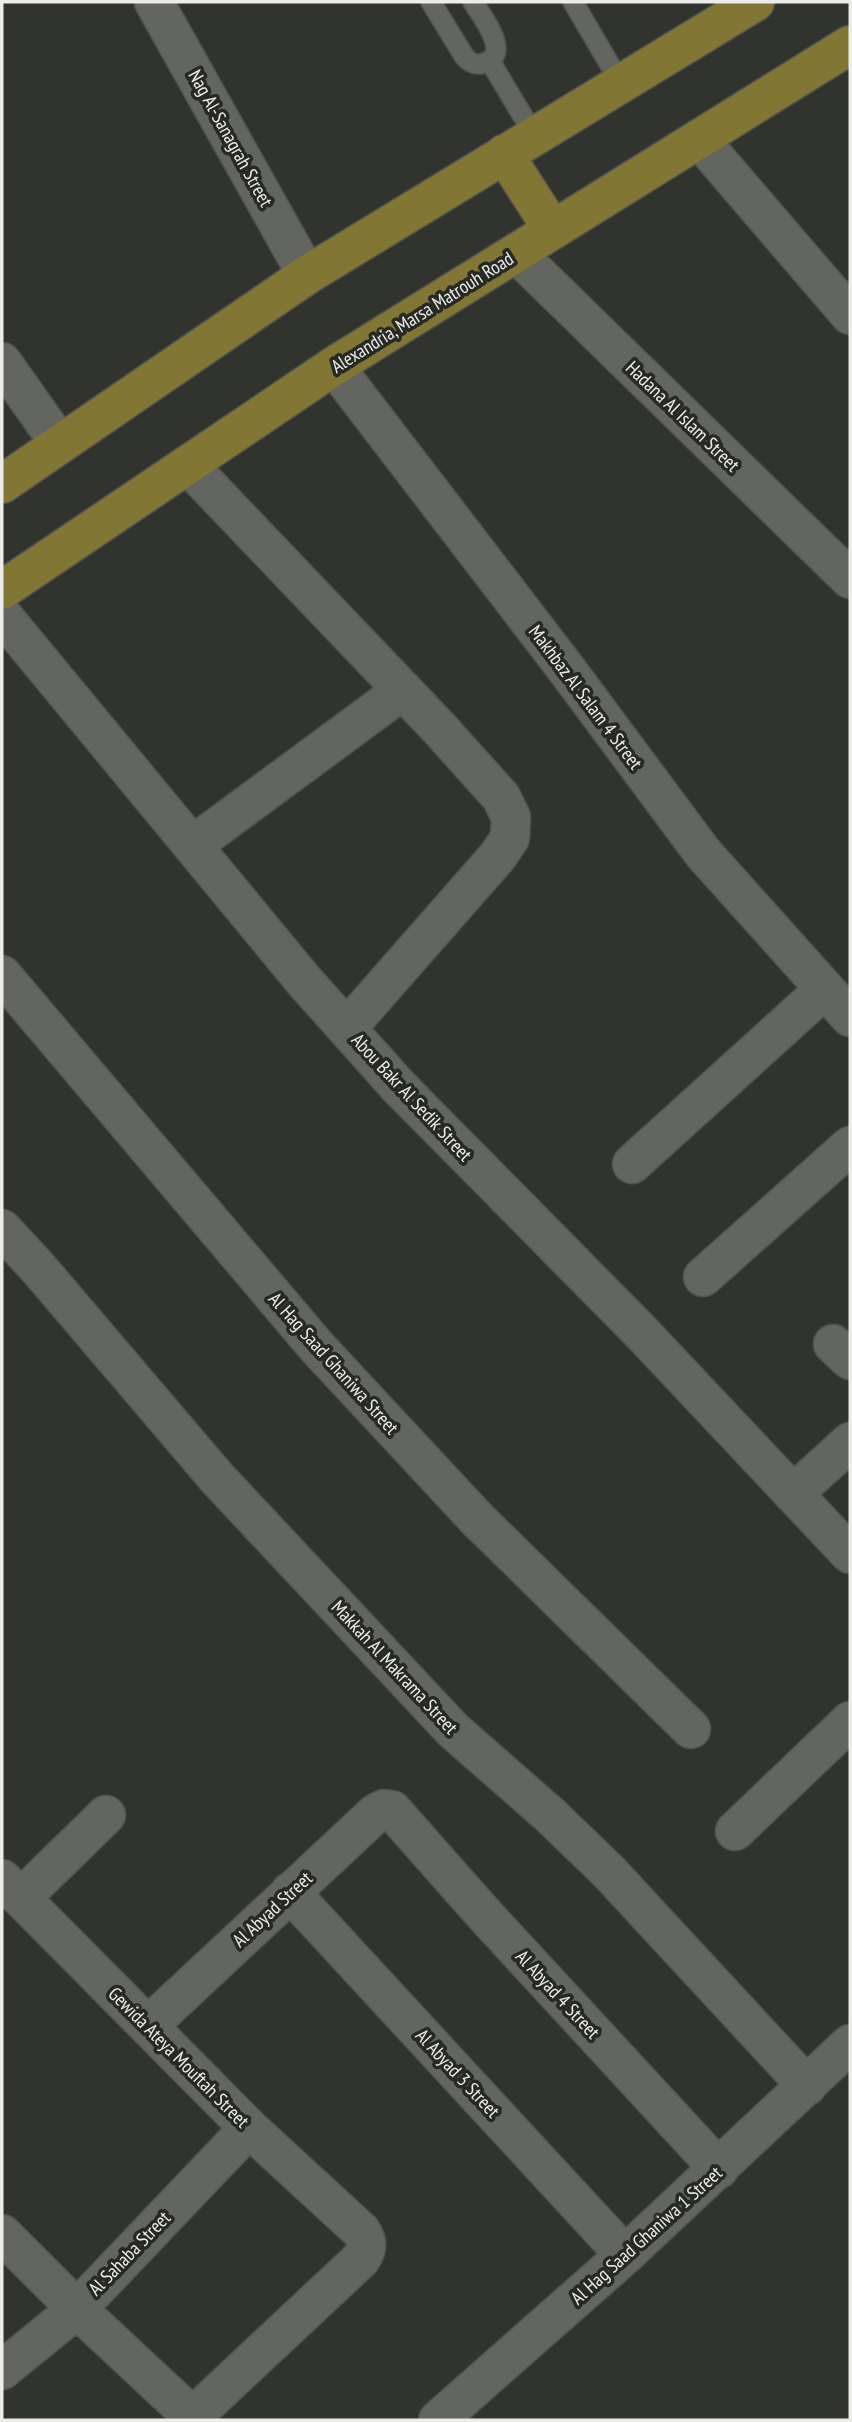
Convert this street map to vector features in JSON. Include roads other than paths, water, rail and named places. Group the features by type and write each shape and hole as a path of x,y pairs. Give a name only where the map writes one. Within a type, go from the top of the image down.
{"main road":[{"path":"2,484 307,275 755,2"},
{"name":"Alexandria, Marsa Matrouh Road","path":"2,590 334,366 850,44"},
{"path":"519,145 552,230"}],"street":[{"name":"Nag Al-Sanagrah Street","path":"154,2 171,28 307,275"},
{"path":"699,139 850,315"},
{"name":"Hadana Al Islam Street","path":"516,253 850,579"},
{"path":"2,362 60,444"},
{"name":"Makhbaz Al Salam 4 Street","path":"334,366 567,670 703,853 850,1017"},
{"path":"188,465 403,690 500,797 511,817 510,838 497,857 346,1028"},
{"name":"Abou Bakr Al Sedik Street","path":"2,615 192,845 398,1086 640,1331 850,1554"},
{"path":"192,845 403,690"},
{"name":"Al Hag Saad Ghaniwa Street","path":"2,975 316,1346 476,1518 691,1729"},
{"path":"632,1164 825,989"},
{"path":"703,1277 848,1154"},
{"name":"Makkah Al Makrama Street","path":"2,1229 216,1478 444,1720 609,1872 807,2086"},
{"path":"793,1494 850,1442"},
{"path":"735,1832 850,1721"},
{"name":"Al Abyad Street","path":"149,2025 376,1813 384,1808 392,1810 400,1817"},
{"path":"11,1888 106,1815"},
{"name":"Al Abyad 4 Street","path":"400,1817 483,1913 719,2169"},
{"name":"Gewida Ateya Mouftah Street","path":"11,1888 249,2128 367,2239 367,2250 361,2259 193,2419"},
{"name":"Al Abyad 3 Street","path":"290,1892 625,2255"},
{"name":"Al Hag Saad Ghaniwa 1 Street","path":"438,2420 625,2255 850,2044"},
{"name":"Al Sahaba Street","path":"2,2370 77,2309 249,2128"},
{"path":"2,2234 193,2419"}],"lane":[{"path":"431,2 464,56 476,64 490,61 496,46 472,2"},
{"path":"573,2 620,82"},
{"path":"490,61 519,145"}]}
